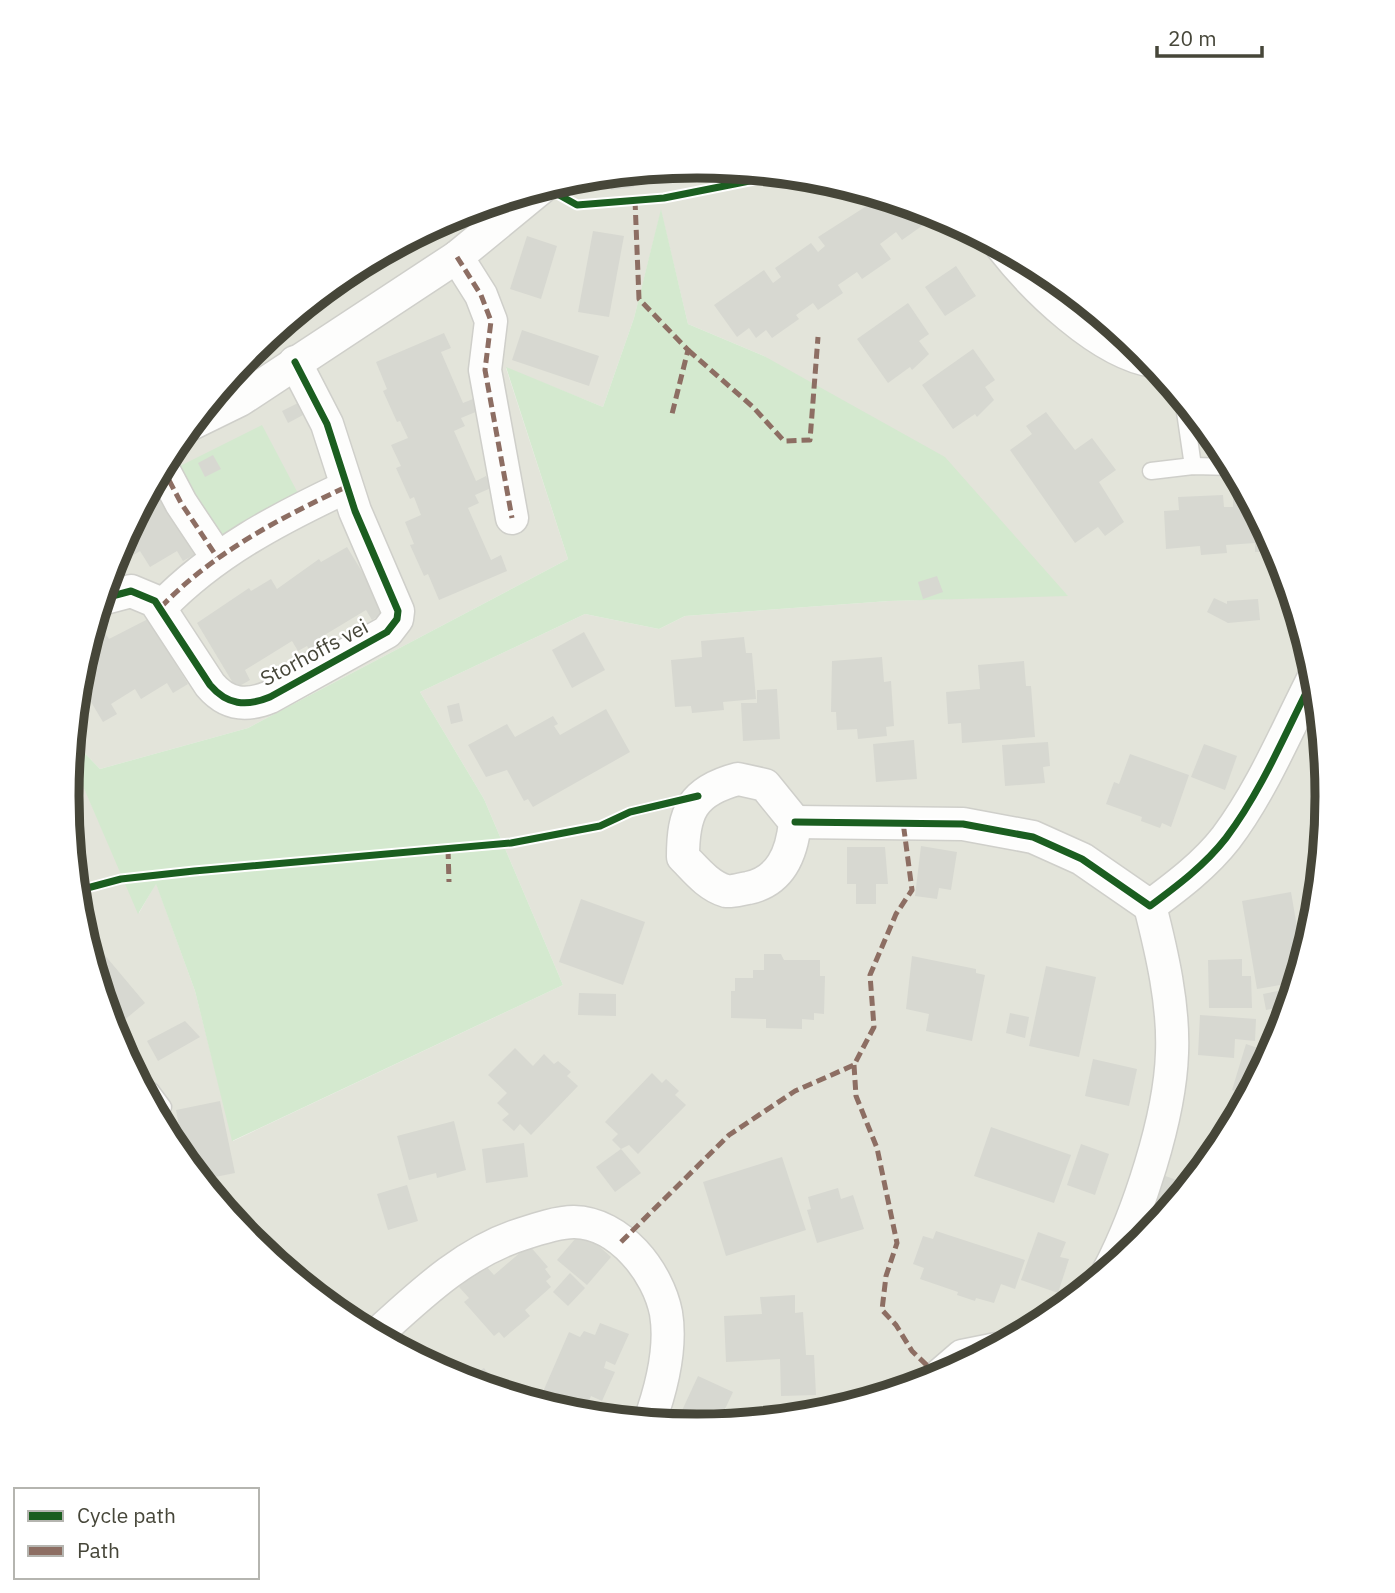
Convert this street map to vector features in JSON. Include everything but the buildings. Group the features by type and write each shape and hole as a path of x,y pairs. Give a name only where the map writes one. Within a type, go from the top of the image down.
{"street":[{"path":"212,414 240,400 457,257 522,204"},
{"path":"457,257 481,295 491,321 485,370 512,517"},
{"path":"1021,270 1075,319 1115,348 1128,352"},
{"name":"Storhoffs vei","path":"161,607 210,685 220,697 235,704 258,702 270,696 387,632 397,619 398,611 346,487 327,425 295,362"},
{"path":"168,478 217,557"},
{"path":"113,596 131,591 155,601 161,607 186,581 217,557 302,508 346,487"},
{"path":"1150,906 1189,877 1226,838 1256,788 1307,691"},
{"path":"795,822 963,824 1033,837 1082,859 1150,906 1168,997 1172,1054 1161,1127 1115,1253"},
{"path":"383,1329 423,1292 491,1246 521,1234 575,1222 598,1229 616,1238 638,1256 657,1284 666,1314 667,1348 652,1414"}],"lane":[{"path":"1186,417 1193,466"},
{"path":"1151,471 1193,466 1220,467"}],"shaded area":[{"path":"657,179 738,179 778,183 858,199 934,225 971,242 1041,282 1074,306 1105,331 1163,389 1212,453 1233,487 1269,560 1283,598 1295,636 1311,716 1315,756 1315,837 1311,877 1295,957 1269,1033 1252,1070 1212,1140 1188,1173 1163,1204 1105,1262 1041,1311 1007,1332 934,1368 896,1382 858,1394 778,1410 738,1414 657,1414 617,1410 537,1394 461,1368 424,1351 354,1311 321,1287 290,1262 232,1204 183,1140 162,1106 126,1033 112,995 100,957 84,877 80,837 79,778 139,913 156,883 195,991 233,1141 563,985 484,799 420,692 585,614 659,629 685,616 889,601 1067,595 764,356 688,324 661,211 634,318 603,407 506,368 568,559 248,728 100,769 81,749 84,716 100,636 126,560 162,487 183,453 232,389 290,331 354,282 388,261 461,225 499,211 537,199 617,183"}],"green space":[{"path":"661,209 688,324 764,356 945,457 1068,596 889,601 685,616 659,629 585,614 420,692 484,799 563,985 232,1141 195,991 156,884 138,914 79,778 81,749 100,769 248,728 568,559 506,367 603,407 634,318"},
{"path":"262,425 301,499 220,548 176,468"}],"marked path":[{"path":"635,200 639,299 688,350 671,418"},
{"path":"457,257 481,295 491,321 485,370 512,518"},
{"path":"688,350 753,407 784,441 810,440 818,337"},
{"path":"168,478 217,557"},
{"path":"161,607 202,570 247,539 346,487"},
{"path":"621,1242 729,1135 795,1091 854,1065 874,1027 870,975 896,914 912,890 903,822"},
{"path":"448,849 449,882"},
{"path":"854,1065 856,1096 877,1148 897,1243 886,1276 882,1310 896,1325 912,1351 931,1369"}],"cycle path":[{"path":"558,194 577,205 664,198 752,180"},
{"path":"113,596 131,591 155,601 210,685 223,697 237,702 253,702 270,697 387,632 397,619 398,611 355,511 327,424 295,362"},
{"path":"795,822 963,824 1033,837 1082,859 1150,906 1200,866 1226,838 1263,778 1307,691"},
{"path":"86,888 121,879 194,871 511,843 600,826 630,812 698,796"}]}
